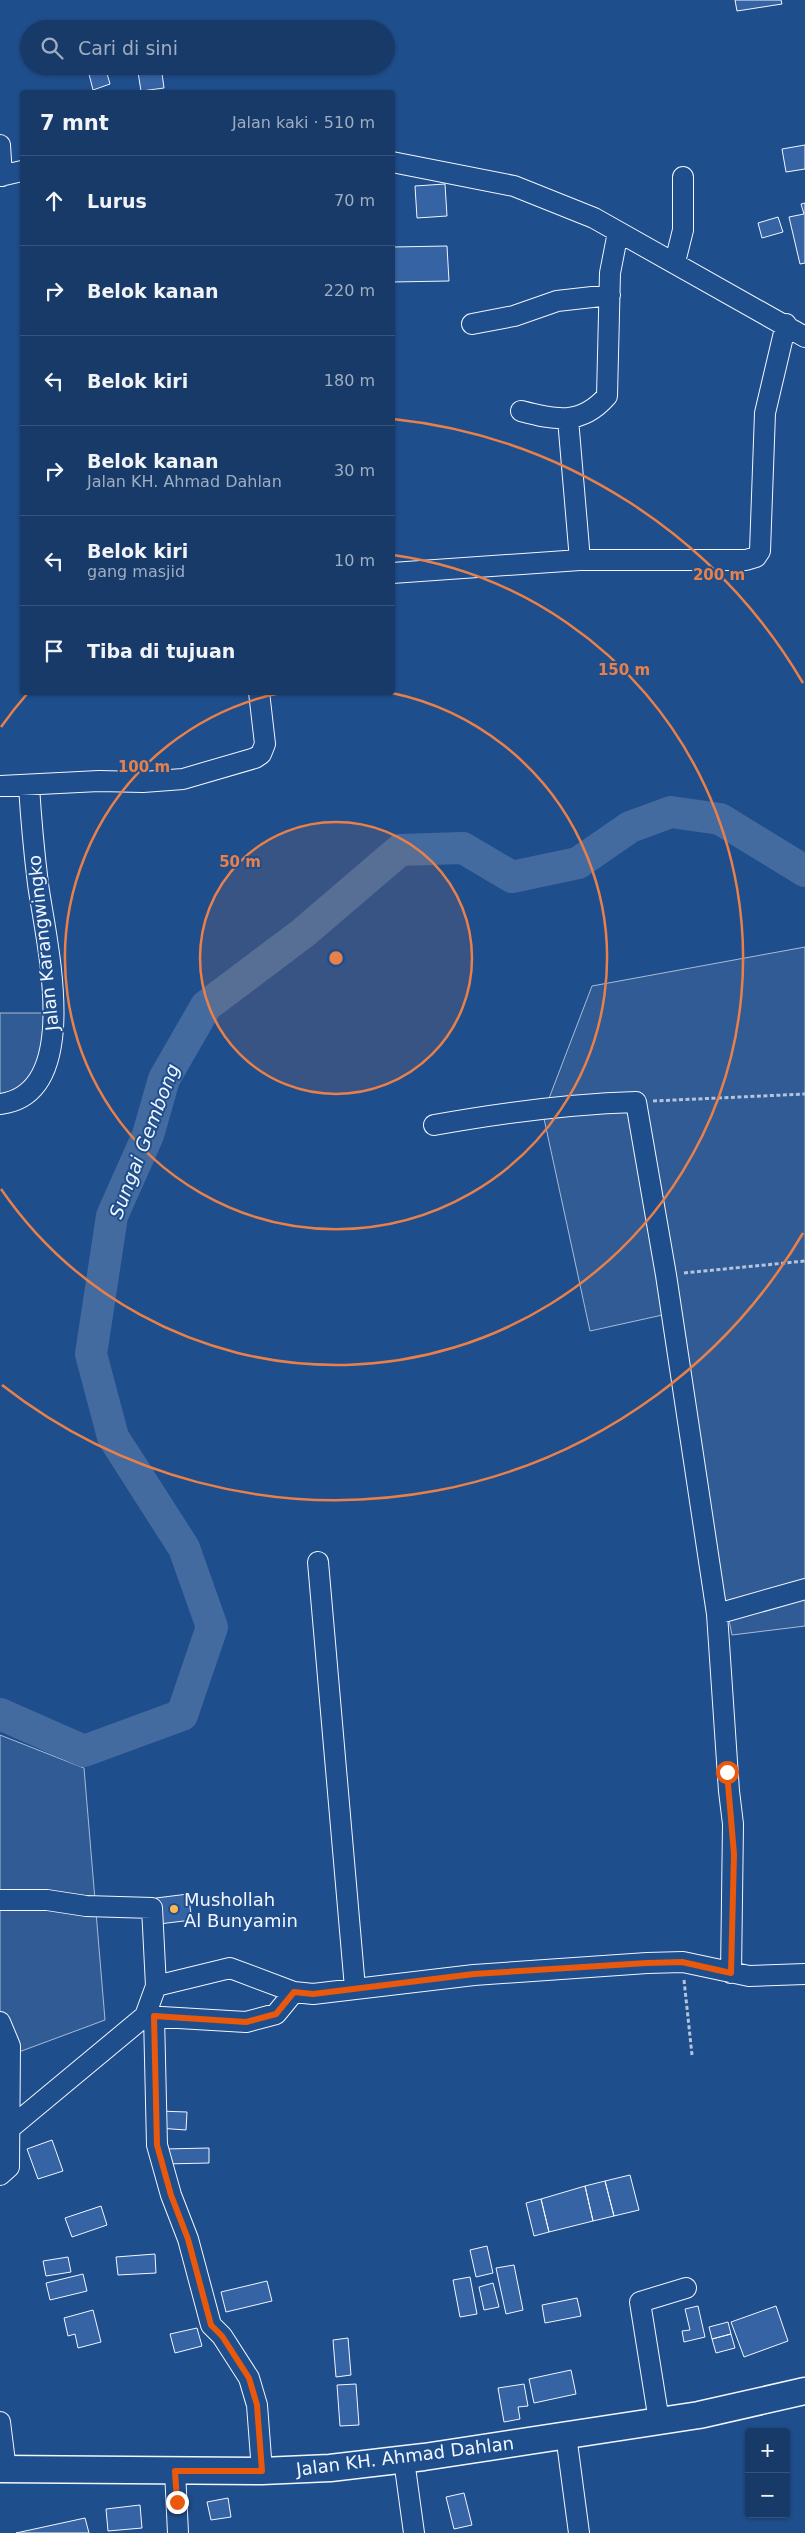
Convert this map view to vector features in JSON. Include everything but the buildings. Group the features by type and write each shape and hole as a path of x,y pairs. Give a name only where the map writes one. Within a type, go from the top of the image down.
{"main road":[{"name":"Jalan KH. Ahmad Dahlan","path":"3,2470 262,2471 330,2468 404,2460 699,2415 805,2391"}],"street":[{"path":"0,145 1,176 20,171"},
{"path":"395,163 514,186 594,218 786,324 805,337"},
{"path":"675,262 683,230 683,177"},
{"path":"521,411 552,420 568,419 597,408 607,396 610,273 618,232"},
{"path":"472,324 514,316 557,301 610,295"},
{"path":"395,573 580,560 746,560 756,557 760,551 764,414 786,324"},
{"path":"568,419 580,560"},
{"path":"0,786 183,779 254,758 261,754 265,744 259,695"},
{"name":"Jalan Karangwingko","path":"0,1104 24,1095 37,1082 46,1066 55,1024 29,786"},
{"path":"434,1125 501,1113 588,1104 636,1102 666,1275 717,1614 733,1832 731,1973"},
{"path":"318,1562 355,1988"},
{"path":"717,1614 805,1589"},
{"path":"0,1900 47,1900 86,1906 152,1908 156,1986 150,2016 157,2145 171,2195 188,2239 211,2325 222,2336 249,2378 257,2405 262,2471"},
{"path":"156,1986 230,1968 237,1969 294,1992 313,1994 474,1974 682,1962 749,1976 805,1974"},
{"path":"9,2129 150,2016 246,2022 276,2014 294,1992"},
{"path":"0,2022 10,2046 9,2129 5,2171"},
{"path":"659,2421 640,2302 686,2288"},
{"path":"0,2422 3,2470"},
{"path":"566,2435 579,2533"},
{"path":"404,2460 414,2533"},
{"path":"175,2471 178,2533"}],"path":[{"path":"636,1102 805,1094"},
{"path":"666,1275 805,1261"},
{"path":"682,1962 692,2055"}],"shaded area":[{"path":"805,947 805,1626 732,1635 667,1314 590,1331 543,1114 592,986"},
{"path":"0,1013 51,1013 45,1061 21,1090 0,1094"},
{"path":"0,1735 84,1768 105,2020 0,2059"}],"waterway":[{"name":"Sungai Gembong","path":"0,1714 84,1751 182,1715 212,1627 184,1548 113,1437 91,1354 112,1216 148,1135 164,1079 206,1006 303,933 400,850 463,848 512,877 578,863 630,827 671,812 720,819 805,871"}],"place":[{"name":"Mushollah Al Bunyamin","path":"174,1909"}],"route":[{"path":"177,2502 175,2471 262,2471 260,2423 249,2378 222,2336 211,2325 188,2239 171,2195 157,2145 154,2016 246,2022 276,2014 294,1992 313,1994 474,1974 682,1962 731,1973 734,1854 733,1824 727,1772"}]}
